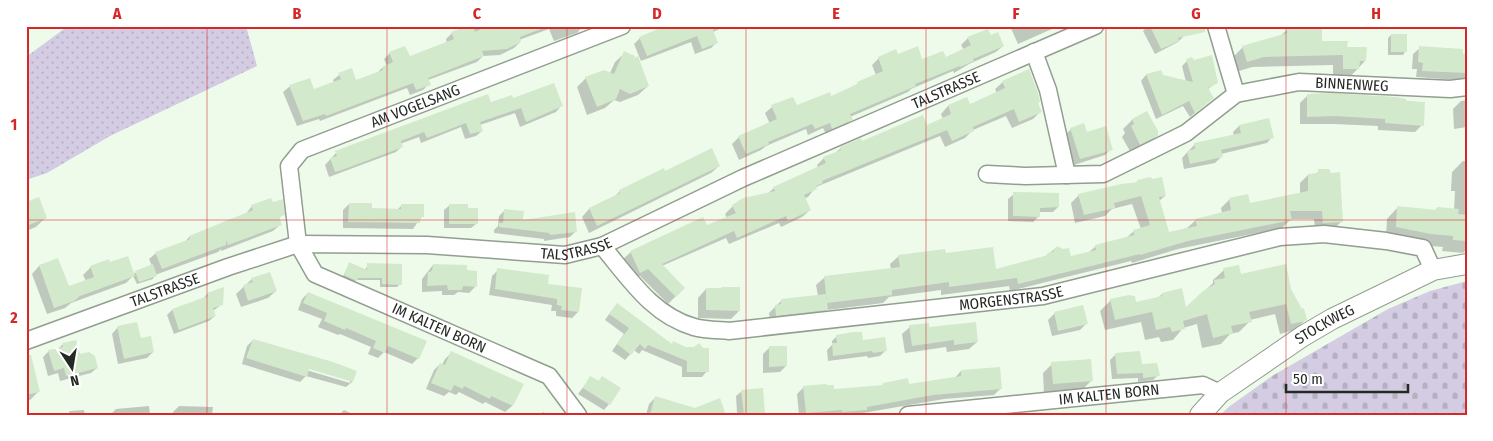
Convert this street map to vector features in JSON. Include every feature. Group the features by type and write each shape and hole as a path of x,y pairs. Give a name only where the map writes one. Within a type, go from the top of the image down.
{"street":[{"name":"AM VOGELSANG","path":"298,244 289,166 302,150 622,26"},
{"name":"TALSTRASSE","path":"26,341 228,267 298,244 427,245 565,255 602,246 743,178 1095,26"},
{"path":"1216,26 1236,94"},
{"path":"1034,52 1048,90 1067,174"},
{"name":"BINNENWEG","path":"987,174 1025,176 1103,174 1186,133 1236,94 1298,82 1450,89 1467,87"},
{"name":"MORGENSTRASSE","path":"602,246 652,305 674,320 695,328 729,331 1043,296 1280,237 1324,234 1386,241 1423,248 1433,270"},
{"name":"IM KALTEN BORN","path":"298,244 315,274 549,376 578,415"},
{"name":"STOCKWEG","path":"1200,415 1220,393 1303,336 1332,319 1433,270 1467,264"},
{"name":"IM KALTEN BORN","path":"908,415 1203,385 1220,393"}],"green space":[{"path":"68,26 246,26 257,66 110,136 47,173 26,180 26,57"},
{"path":"1467,281 1467,415 1220,415 1272,376 1388,309 1430,291"}],"building":[{"path":"467,26 473,26 475,32 488,26 546,27 520,37 521,42 507,49 482,51 484,56 428,78 431,85 416,90 413,83 326,116 325,114 303,121 289,85 310,78 314,89 341,79 338,73 352,68 356,80 383,70 382,67 393,62 389,52 405,46 410,56 454,39 451,32"},
{"path":"665,26 720,26 713,30 718,43 702,49 697,36 647,56 639,37"},
{"path":"1150,26 1205,26 1205,32 1178,38 1179,41 1161,49"},
{"path":"1322,28 1322,41 1348,41 1347,47 1367,47 1366,61 1360,61 1359,69 1343,69 1343,55 1264,57 1247,62 1242,46 1287,33 1286,29"},
{"path":"988,29 991,35 998,32 1004,46 973,59 974,61 915,84 916,86 850,114 853,120 832,129 830,123 815,129 812,124 768,142 769,144 746,154 738,136 777,119 771,105 793,97 797,105 830,92 831,96 858,84 857,82 883,71 878,57 896,49 898,54 918,46 922,59 943,51 946,57 971,45 967,37"},
{"path":"1391,34 1407,34 1407,52 1391,52"},
{"path":"1419,46 1463,49 1463,54 1467,54 1467,73 1422,71 1423,63 1418,62"},
{"path":"624,51 635,56 634,58 638,56 649,86 630,94 620,89 616,99 597,107 585,77 604,70 614,74"},
{"path":"1212,55 1218,83 1208,88 1214,98 1195,113 1189,101 1162,115 1146,74 1161,70 1163,75 1193,82 1186,59 1192,57 1194,60"},
{"path":"1029,69 1038,93 1040,102 1038,103 1042,112 1019,122 1014,109 973,127 974,131 952,141 947,130 822,181 823,183 816,186 817,189 804,195 811,210 788,221 786,216 737,238 734,231 662,264 685,288 676,297 648,269 640,273 630,251 703,217 707,225 736,213 732,205 743,198 775,191 773,187 826,163 823,157 841,150 840,147 861,138 862,141 923,115 927,125 951,114 948,105 967,97 970,104 1005,88 1002,81"},
{"path":"554,83 563,106 526,122 521,108 480,122 483,131 470,134 466,123 427,138 424,132 401,141 403,147 335,172 330,158 337,156 335,151 488,94 491,102 512,95 513,98"},
{"path":"1330,93 1396,97 1406,99 1406,101 1425,102 1424,126 1385,123 1385,119 1335,116 1307,117 1307,94"},
{"path":"1147,111 1158,131 1158,136 1140,145 1131,126 1134,124 1132,119"},
{"path":"1269,118 1274,138 1221,150 1223,157 1190,164 1187,151 1195,149 1194,143 1241,133 1239,125"},
{"path":"1084,123 1087,132 1106,126 1113,150 1080,159 1070,128"},
{"path":"712,148 720,166 597,226 589,208 620,193 619,190 664,168 665,171"},
{"path":"1318,169 1329,169 1331,173 1340,172 1343,222 1323,223 1322,211 1290,211 1292,220 1188,241 1140,255 1018,284 1017,278 949,287 949,282 892,290 892,295 827,303 824,276 900,267 898,255 945,249 946,253 993,247 996,269 1048,255 1047,253 1053,252 1057,246 1063,249 1069,248 1071,256 1096,250 1095,245 1134,235 1133,230 1150,225 1141,196 1114,203 1115,208 1084,215 1078,194 1138,182 1137,180 1151,177 1152,179 1162,177 1166,196 1159,197 1169,232 1197,226 1195,219 1231,210 1229,198 1248,194 1250,203 1308,191 1308,174 1318,173"},
{"path":"1013,192 1059,193 1059,207 1040,208 1040,217 1013,216"},
{"path":"39,197 47,218 26,226 26,202"},
{"path":"271,198 273,202 283,199 285,215 279,217 282,225 228,245 226,240 226,245 162,269 155,252 190,239 189,236 253,210 251,205"},
{"path":"349,203 372,203 372,208 401,209 401,204 424,204 424,217 420,217 420,223 348,222"},
{"path":"449,204 468,204 468,208 478,208 478,224 449,224"},
{"path":"1397,206 1437,210 1437,207 1459,209 1458,214 1467,215 1467,241 1453,240 1453,236 1396,227"},
{"path":"504,209 524,211 523,220 575,212 577,232 550,235 549,233 499,227 499,223 503,223"},
{"path":"128,256 135,276 80,296 74,301 54,308 39,265 58,258 69,286 94,277 90,266 109,259 110,262"},
{"path":"349,262 367,270 367,263 402,264 402,285 382,284 382,278 358,278 357,281 344,275"},
{"path":"153,264 157,276 139,282 135,271"},
{"path":"433,264 467,265 467,270 477,271 477,287 463,286 462,290 448,290 447,285 427,286 428,272 432,271"},
{"path":"1286,264 1291,289 1302,309 1304,308 1307,320 1305,321 1291,324 1286,304 1249,312 1252,322 1231,326 1233,333 1213,338 1207,314 1183,321 1185,329 1172,332 1170,327 1156,330 1152,312 1115,320 1110,299 1129,295 1135,296 1136,302 1162,296 1162,293 1182,288 1186,307 1203,291 1215,284 1214,280 1225,278 1223,268 1239,265 1241,274"},
{"path":"497,268 549,275 548,284 582,288 579,312 561,310 562,306 557,305 557,299 495,289"},
{"path":"270,272 277,291 248,301 243,285 253,282 251,278"},
{"path":"224,287 223,305 213,308 216,316 179,330 172,309 208,296 207,293"},
{"path":"740,287 740,311 706,310 706,288"},
{"path":"308,292 427,341 419,359 388,346 385,353 373,348 376,341 324,321 327,313 303,303"},
{"path":"826,294 828,310 776,316 775,305 781,304 781,299"},
{"path":"617,303 672,344 673,341 686,347 694,347 699,343 703,348 709,348 709,372 687,372 687,361 648,345 645,349 640,344 631,355 617,344 629,328 609,314"},
{"path":"1083,305 1088,324 1058,331 1054,312"},
{"path":"137,322 141,338 151,336 154,352 124,359 117,326"},
{"path":"976,322 978,342 954,345 954,340 912,346 909,325 929,323 929,327"},
{"path":"862,332 863,340 885,337 887,351 833,356 832,343 837,343 836,335"},
{"path":"253,339 333,362 357,371 353,382 309,369 307,377 246,358"},
{"path":"76,340 80,354 89,352 95,356 98,368 66,376 64,368 54,371 48,350 63,347 62,343"},
{"path":"769,346 787,346 787,366 769,367"},
{"path":"451,351 524,384 513,406 491,396 490,399 464,386 463,389 454,385 451,391 431,383 440,363 445,365"},
{"path":"1140,351 1142,364 1157,363 1160,376 1143,378 1143,373 1117,374 1115,353"},
{"path":"26,355 31,355 40,392 26,395"},
{"path":"1091,359 1093,381 1053,384 1051,362"},
{"path":"1000,367 1002,389 933,395 867,407 867,410 806,413 803,386 826,384 834,385 834,389 883,385 883,383 908,378 909,384 961,376 961,370"},
{"path":"590,376 599,381 602,376 621,388 610,405 583,388"},
{"path":"763,388 765,414 744,415 741,390"},
{"path":"655,396 695,408 720,398 726,415 650,415"}]}
